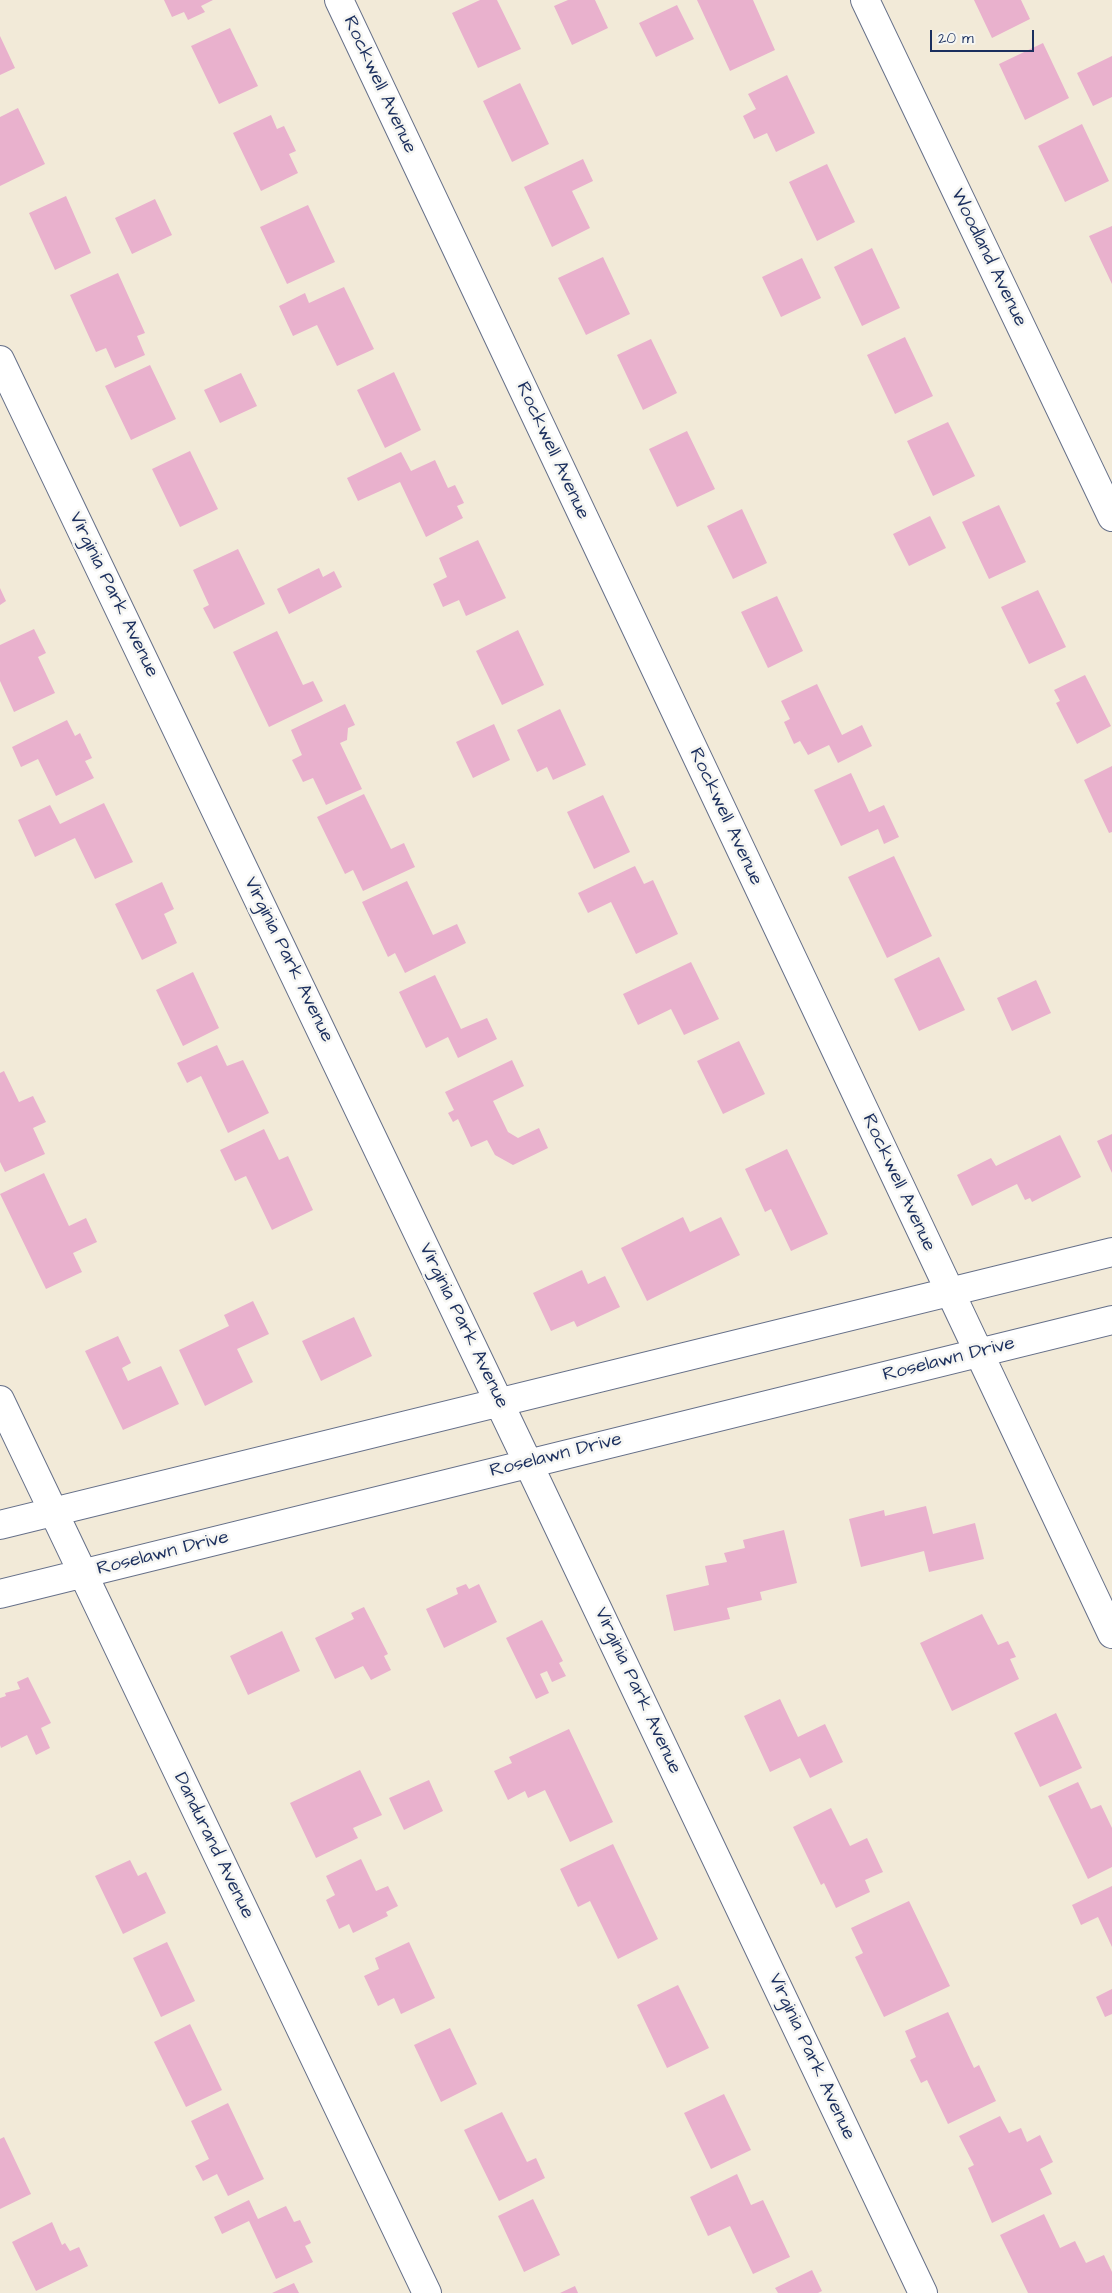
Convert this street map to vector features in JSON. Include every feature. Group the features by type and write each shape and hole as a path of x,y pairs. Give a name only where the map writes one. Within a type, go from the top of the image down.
{"street":[{"name":"Rockwell Avenue","path":"338,0 1112,1634"},
{"name":"Woodland Avenue","path":"865,0 1112,517"},
{"name":"Virginia Park Avenue","path":"0,360 500,1403 923,2293"},
{"path":"0,1526 1112,1252"},
{"name":"Roselawn Drive","path":"0,1594 1112,1320"},
{"name":"Dandurand Avenue","path":"0,1400 427,2293"}],"building":[{"path":"164,0 213,0 201,6 205,12 188,20 184,12 172,17"},
{"path":"480,0 497,0 521,49 478,68 452,13"},
{"path":"568,0 595,0 608,28 572,45 554,6"},
{"path":"697,0 753,0 775,50 730,71"},
{"path":"974,0 1021,0 1030,19 992,38"},
{"path":"677,5 694,39 656,57 639,23"},
{"path":"230,28 258,86 219,104 191,46"},
{"path":"0,36 15,68 0,75"},
{"path":"1043,43 1069,98 1025,120 999,64"},
{"path":"1112,56 1112,97 1093,106 1077,73"},
{"path":"787,75 815,133 776,152 767,133 754,139 743,116 756,109 748,94"},
{"path":"520,83 549,144 512,162 483,101"},
{"path":"18,108 45,164 0,186 0,117"},
{"path":"271,115 277,129 284,126 296,151 289,154 298,173 261,191 233,133"},
{"path":"1082,124 1109,181 1065,202 1038,146"},
{"path":"583,159 593,181 572,191 590,228 552,247 524,187"},
{"path":"827,164 855,222 817,241 789,182"},
{"path":"66,196 91,253 55,270 29,213"},
{"path":"155,199 172,235 132,254 115,218"},
{"path":"308,205 335,262 287,284 260,227"},
{"path":"1112,226 1112,284 1089,236"},
{"path":"872,248 900,308 862,326 834,267"},
{"path":"603,257 630,314 586,335 558,278"},
{"path":"802,258 821,298 781,317 762,277"},
{"path":"118,273 145,333 137,336 145,355 115,368 106,348 96,352 70,295"},
{"path":"344,287 374,349 337,366 317,325 293,336 279,306 305,293 309,303"},
{"path":"905,337 933,396 895,414 867,355"},
{"path":"651,339 677,393 643,410 617,355"},
{"path":"150,365 176,419 131,440 105,386"},
{"path":"394,372 421,430 385,448 357,390"},
{"path":"241,373 257,406 220,423 204,390"},
{"path":"948,422 975,476 933,496 907,441"},
{"path":"687,431 715,489 677,507 649,449"},
{"path":"190,451 218,509 180,527 152,469"},
{"path":"401,452 411,471 435,460 448,488 455,485 464,503 457,506 463,518 426,537 400,482 358,501 347,478"},
{"path":"999,505 1026,562 989,579 962,522"},
{"path":"742,509 767,563 733,579 707,526"},
{"path":"930,516 946,548 909,566 893,534"},
{"path":"478,540 506,598 466,616 459,600 443,607 433,584 447,577 439,558"},
{"path":"238,549 265,604 214,629 203,608 209,605 193,570"},
{"path":"319,568 323,577 334,571 342,587 289,614 277,589"},
{"path":"0,588 6,601 0,605"},
{"path":"1038,590 1066,647 1029,664 1001,607"},
{"path":"777,596 803,651 768,668 741,612"},
{"path":"34,629 46,653 38,657 55,693 14,712 0,681 0,645"},
{"path":"518,630 544,685 502,705 476,651"},
{"path":"277,631 303,685 313,681 323,701 269,727 233,652"},
{"path":"1085,675 1111,726 1077,744 1056,703 1060,701 1054,690"},
{"path":"817,684 842,735 862,725 872,746 838,763 829,745 808,755 800,741 794,744 784,722 790,719 781,701"},
{"path":"345,704 355,725 348,728 347,740 340,743 362,789 326,805 313,778 303,782 292,760 302,755 291,730"},
{"path":"560,709 586,765 553,780 547,767 537,772 517,730"},
{"path":"67,720 75,736 80,733 92,758 85,761 94,778 56,796 38,759 21,767 12,747"},
{"path":"494,724 510,760 473,778 456,742"},
{"path":"1112,766 1112,832 1109,833 1084,780"},
{"path":"851,773 869,812 884,805 899,837 884,844 878,829 841,846 814,790"},
{"path":"364,794 391,849 404,843 415,867 363,891 353,870 345,874 317,817"},
{"path":"603,795 630,852 594,869 567,812"},
{"path":"104,803 133,862 95,879 75,838 35,857 18,820 50,805 60,824"},
{"path":"894,856 932,936 887,958 848,877"},
{"path":"635,866 644,884 653,880 678,934 636,954 611,902 588,913 578,893"},
{"path":"407,881 433,935 457,924 466,943 405,973 395,953 388,957 362,902"},
{"path":"162,882 174,909 164,914 177,943 142,960 115,904"},
{"path":"939,957 965,1010 919,1031 894,979"},
{"path":"691,962 719,1019 684,1035 671,1009 638,1025 623,994"},
{"path":"193,972 219,1028 183,1046 156,990"},
{"path":"435,975 461,1029 487,1018 497,1039 458,1058 448,1037 426,1048 399,992"},
{"path":"1036,980 1051,1013 1012,1031 997,998"},
{"path":"739,1041 765,1094 723,1114 697,1061"},
{"path":"217,1045 227,1066 243,1060 269,1113 228,1133 201,1076 187,1083 177,1063"},
{"path":"512,1060 524,1086 493,1101 508,1132 518,1138 539,1128 548,1148 513,1165 495,1155 487,1140 471,1147 458,1119 453,1122 448,1113 454,1110 445,1092"},
{"path":"4,1071 19,1102 33,1096 46,1122 33,1128 45,1154 5,1172 0,1162 0,1073"},
{"path":"264,1129 279,1160 288,1156 313,1210 272,1230 246,1176 235,1181 220,1150"},
{"path":"1112,1134 1112,1173 1097,1141"},
{"path":"1060,1135 1081,1177 1032,1202 1030,1198 1025,1200 1017,1184 972,1206 957,1175 991,1158 996,1166"},
{"path":"787,1149 828,1234 791,1251 771,1209 765,1212 745,1169"},
{"path":"44,1173 69,1226 86,1218 97,1242 73,1253 82,1272 46,1289 0,1194"},
{"path":"683,1217 690,1232 721,1217 740,1255 647,1301 621,1248"},
{"path":"582,1270 588,1284 605,1276 620,1307 577,1327 574,1321 551,1331 533,1293"},
{"path":"253,1301 269,1334 237,1349 253,1382 205,1406 179,1350 229,1326 224,1315"},
{"path":"354,1317 372,1356 321,1381 302,1341"},
{"path":"118,1336 131,1363 122,1368 128,1381 161,1366 179,1404 123,1430 85,1351"},
{"path":"926,1506 933,1534 975,1523 984,1559 929,1572 924,1551 861,1567 849,1519 884,1510 885,1516"},
{"path":"784,1530 797,1583 760,1592 762,1600 727,1608 730,1619 674,1631 666,1595 709,1585 705,1566 727,1562 724,1553 745,1548 743,1540"},
{"path":"466,1584 469,1589 479,1584 497,1622 444,1648 426,1609 458,1594 456,1588"},
{"path":"364,1607 388,1654 384,1656 391,1670 371,1680 363,1666 335,1679 315,1638 354,1619 351,1613"},
{"path":"982,1614 998,1645 1008,1641 1016,1657 1010,1659 1019,1679 952,1711 920,1643"},
{"path":"542,1620 563,1661 559,1663 566,1676 552,1682 547,1671 540,1674 549,1693 536,1699 506,1638"},
{"path":"282,1631 300,1671 248,1695 230,1656"},
{"path":"28,1677 51,1723 41,1728 50,1748 36,1755 27,1735 1,1748 0,1745 0,1698 6,1696 5,1693 20,1689 17,1682"},
{"path":"780,1699 798,1737 825,1724 843,1762 810,1778 800,1758 770,1772 744,1716"},
{"path":"1056,1713 1082,1768 1040,1787 1014,1733"},
{"path":"569,1729 613,1822 570,1842 545,1790 528,1798 525,1791 508,1800 494,1771 512,1763 509,1757"},
{"path":"360,1770 382,1815 353,1828 358,1838 316,1858 290,1803"},
{"path":"429,1780 443,1811 404,1830 389,1798"},
{"path":"1078,1782 1091,1809 1101,1805 1112,1828 1112,1867 1088,1879 1048,1796"},
{"path":"831,1808 850,1846 867,1838 883,1872 865,1880 870,1892 836,1908 824,1883 821,1885 793,1827"},
{"path":"613,1844 658,1939 618,1959 590,1901 578,1907 560,1869"},
{"path":"361,1859 376,1891 388,1886 398,1906 386,1912 388,1916 353,1933 349,1924 339,1929 326,1900 335,1895 326,1876"},
{"path":"130,1860 138,1876 146,1872 166,1913 123,1934 95,1876"},
{"path":"1112,1886 1112,1947 1098,1917 1081,1925 1072,1905"},
{"path":"909,1901 950,1986 884,2017 855,1957 863,1953 851,1928"},
{"path":"167,1942 195,2001 161,2017 133,1958"},
{"path":"409,1942 435,1998 401,2014 394,1998 378,2006 364,1976 379,1969 375,1958"},
{"path":"678,1985 709,2048 667,2068 637,2005"},
{"path":"1112,1989 1112,2014 1105,2017 1096,1997"},
{"path":"948,2012 974,2068 979,2065 996,2101 948,2124 927,2080 921,2083 910,2060 916,2057 905,2031"},
{"path":"190,2024 222,2090 186,2107 154,2042"},
{"path":"450,2028 477,2084 441,2102 414,2045"},
{"path":"724,2094 751,2150 711,2169 684,2113"},
{"path":"228,2103 264,2179 228,2196 217,2174 203,2181 195,2166 209,2159 191,2121"},
{"path":"502,2112 527,2162 536,2158 545,2178 499,2201 464,2130"},
{"path":"1000,2116 1009,2133 1021,2128 1027,2142 1040,2135 1053,2162 1040,2169 1052,2194 992,2223 968,2168 974,2165 959,2136"},
{"path":"4,2137 31,2194 0,2209 0,2139"},
{"path":"737,2174 751,2205 763,2200 790,2257 753,2274 730,2226 708,2236 690,2197"},
{"path":"533,2199 560,2255 524,2272 498,2216"},
{"path":"249,2200 258,2219 286,2206 294,2222 300,2220 311,2243 305,2246 313,2262 276,2279 249,2221 222,2234 214,2217"},
{"path":"1044,2214 1060,2248 1075,2241 1086,2263 1104,2255 1112,2272 1112,2293 1028,2293 1000,2235"},
{"path":"52,2222 62,2245 65,2243 70,2251 79,2247 88,2266 36,2291 12,2242"},
{"path":"812,2270 822,2291 818,2293 778,2293 775,2288"},
{"path":"294,2283 299,2293 272,2293"},
{"path":"575,2286 578,2293 560,2293"}]}
